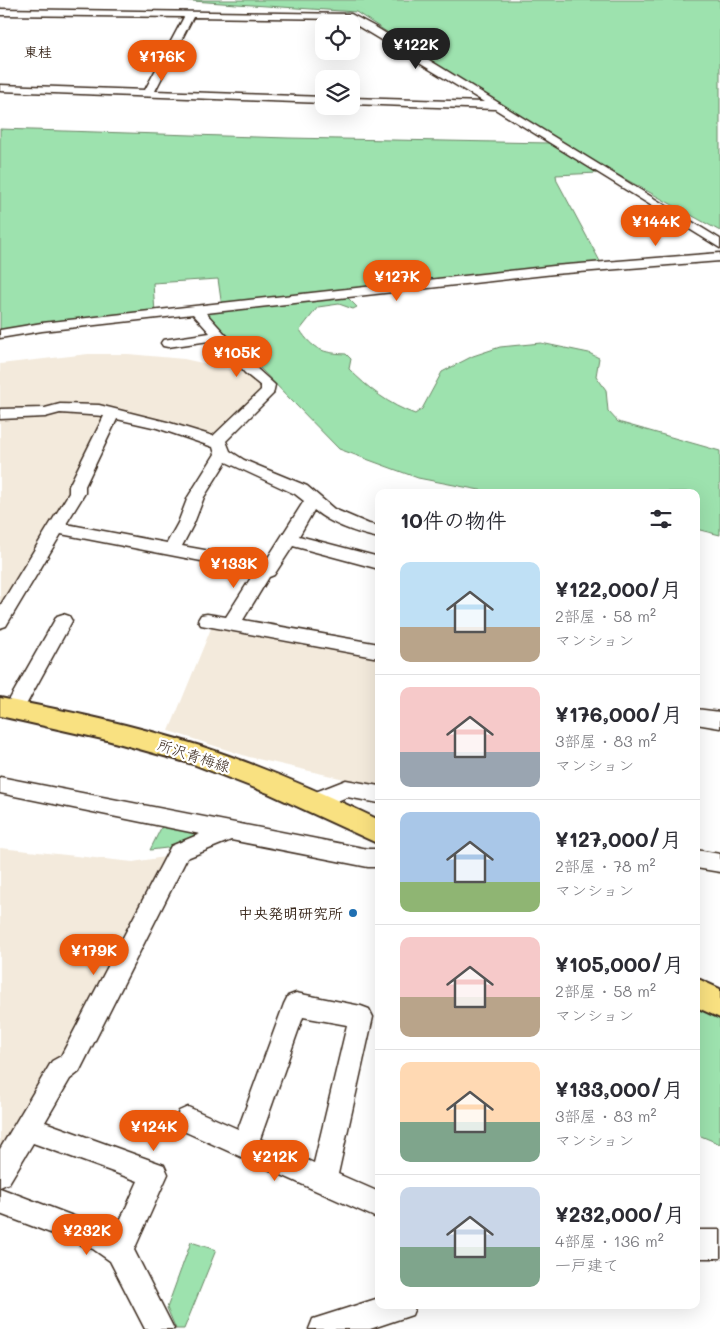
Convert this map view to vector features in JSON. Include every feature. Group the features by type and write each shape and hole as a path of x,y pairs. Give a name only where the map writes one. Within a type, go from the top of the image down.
{"main road":[{"name":"所沢青梅線","path":"7,708 114,731 173,747 239,770 315,801 375,831"},
{"path":"700,994 720,1004"}],"street":[{"path":"15,12 20,1"},
{"path":"0,12 348,16 374,30 720,244"},
{"path":"148,94 190,14"},
{"path":"0,88 315,100"},
{"path":"360,101 495,106"},
{"path":"0,334 554,270 720,257"},
{"path":"172,549 220,448 268,391 268,385 250,370 197,311"},
{"path":"168,343 219,335"},
{"path":"0,414 45,412 60,408 113,412 162,425 220,448 238,463 301,490 328,513 365,529 375,531"},
{"path":"0,621 76,493 76,486 113,412"},
{"path":"56,528 227,560 268,572 312,501"},
{"path":"290,538 375,562"},
{"path":"232,623 264,571"},
{"path":"207,620 375,647"},
{"path":"7,708 63,621"},
{"path":"700,717 720,720"},
{"path":"0,785 375,858"},
{"path":"315,801 346,788 375,794"},
{"path":"0,1174 61,1070 70,1064 179,852 232,830"},
{"path":"700,860 720,863"},
{"path":"245,1146 296,1004 361,1017 323,1181"},
{"path":"188,1120 375,1204"},
{"path":"27,1128 155,1174 120,1251"},
{"path":"0,1201 102,1239 120,1251 160,1329"},
{"path":"700,1244 720,1244"},
{"path":"323,1329 389,1309"}],"shaded area":[{"path":"88,354 128,354 184,359 247,373 262,387 263,392 218,436 209,437 60,405 0,411 0,364"},
{"path":"79,411 107,415 72,494 0,615 0,417"},
{"path":"212,626 375,655 375,786 249,757 169,731"},
{"path":"0,848 133,862 171,856 0,1167"}],"green space":[{"path":"177,0 720,0 720,231 547,136 356,12"},
{"path":"0,129 288,138 549,143 598,173 556,175 557,181 602,265 222,307 218,279 153,283 155,313 0,332"},
{"path":"346,296 357,307 353,309 339,304 318,307 300,330 309,342 319,349 331,353 346,354 351,359 349,369 364,383 388,401 415,414 422,409 442,372 473,356 500,347 541,343 589,353 599,358 596,376 606,390 608,411 618,422 720,451 720,535 700,530 700,489 475,489 418,478 339,449 205,312"},
{"path":"164,822 201,829 201,839 175,847 150,850"},
{"path":"700,1009 720,1019 720,1144 700,1136"},
{"path":"191,1242 216,1250 184,1329 176,1329 167,1308"}],"place":[{"name":"中央発明研究所","path":"353,913"}],"district":[{"name":"東桂","path":"38,51"}]}
